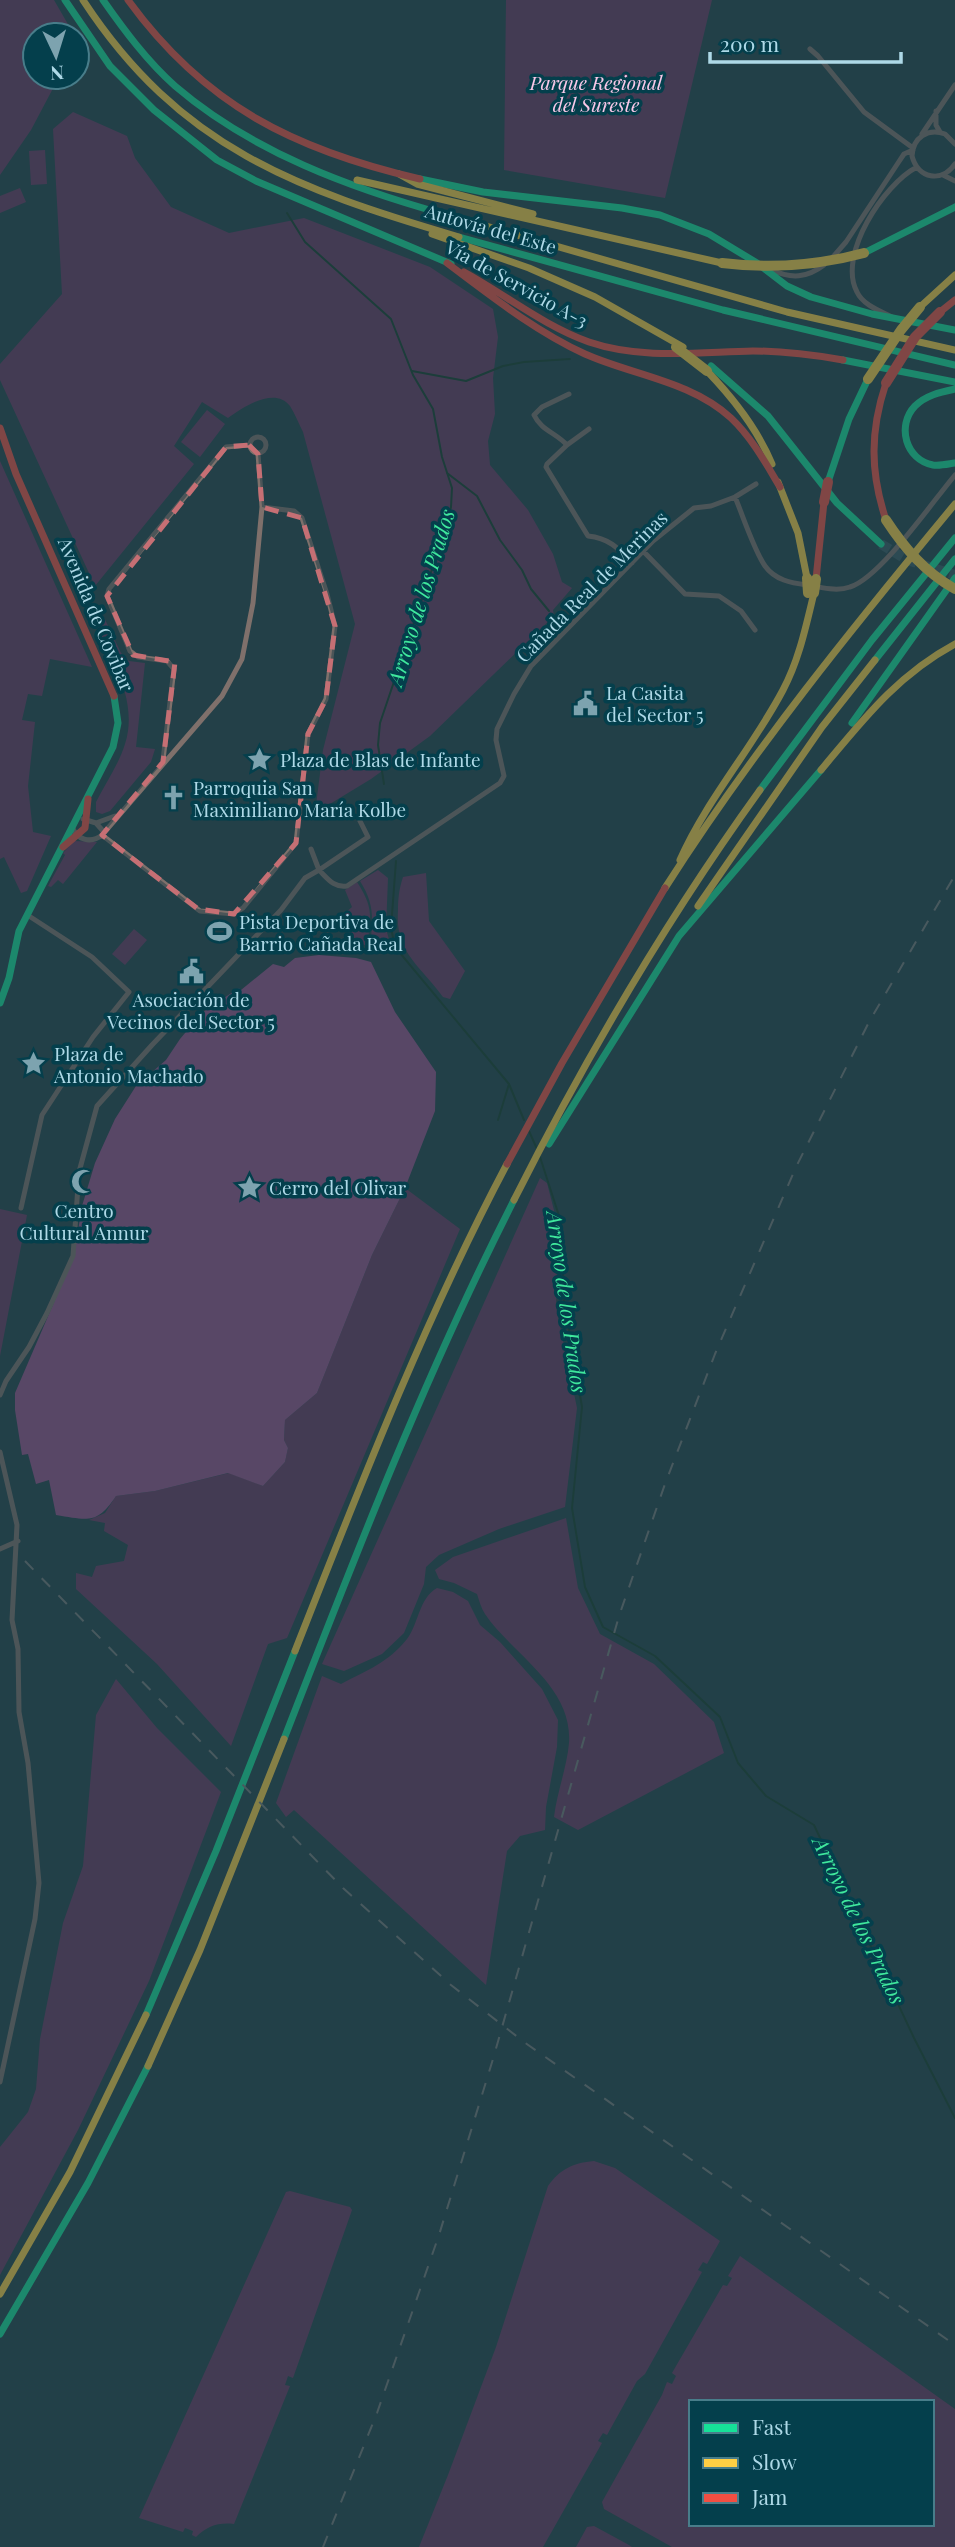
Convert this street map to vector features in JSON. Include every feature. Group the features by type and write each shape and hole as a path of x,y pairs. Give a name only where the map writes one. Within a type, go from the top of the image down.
{"main road":[{"name":"Vía de Servicio A-3","path":"65,0 110,66 153,110 218,160 256,181 447,262 483,281 554,327 590,342 619,350 661,355 781,352 846,359 955,382"},
{"name":"Autovía del Este","path":"83,0 120,53 164,98 193,123 263,167 338,198 407,222 533,259 786,328 955,365"},
{"name":"Autovía del Este","path":"103,0 130,38 174,85 238,132 310,169 411,205 787,312 955,349"},
{"path":"128,0 188,71 233,104 279,132 311,146 349,161 400,174 525,198 628,210 678,220 708,234 790,287 818,299 955,330"},
{"path":"310,169 751,267 795,268 841,260 864,253 955,207"},
{"path":"400,174 417,184 621,239"},
{"path":"407,222 445,240 529,268 595,297 680,347 748,396 773,422 842,510 864,532 881,544"},
{"path":"447,262 520,315 584,354 708,401 744,431 780,487"},
{"path":"675,873 686,844 715,794 783,691 800,652 828,482 849,419 889,346 920,307 955,275"},
{"path":"955,300 915,337 886,383 877,405 871,454 873,478 886,520 899,541 915,560 941,582 955,589"},
{"path":"709,369 737,402 764,442 798,533 811,578"},
{"path":"955,388 938,390 919,401 906,419 904,435 908,448 929,466 955,463"},
{"name":"Avenida de Covibar","path":"0,428 2,443 113,692 118,723 117,736 88,798 83,822 61,849 19,931 9,978 0,1003"},
{"path":"0,2294 61,2186 148,2012 210,1866 361,1483 441,1299 510,1159 571,1046 675,873 796,703 955,504"},
{"path":"0,2334 73,2209 168,2023 231,1873 410,1422 472,1283 521,1185 582,1071 695,886 812,718 955,538"},
{"path":"521,1185 679,936 822,727 955,559"},
{"path":"822,766 955,578"},
{"path":"679,936 822,766 907,673 955,644"},
{"name":"Avenida de Covibar","path":"61,849 85,828 83,822"}],"street":[{"path":"810,49 864,112 913,149 917,167 926,174 943,175 955,181"},
{"path":"756,263 784,275 802,276 820,268 837,254 904,153 913,149 955,85"},
{"path":"936,111 936,125 940,132"},
{"path":"921,136 933,131 940,132 955,142"},
{"path":"943,175 955,166"},
{"path":"895,318 871,307 857,292 853,281 853,260 863,231 889,189 900,177 917,167"},
{"path":"567,445 539,424 534,415 542,407 569,394"},
{"path":"589,429 567,445 546,467 588,536 600,537 614,544 632,563"},
{"path":"257,437 265,440 265,449 258,454 250,450 249,445 250,441 257,437"},
{"path":"163,762 174,669 167,661 133,655 116,622 107,596 109,589 226,447 249,445"},
{"path":"83,822 78,836 92,840 102,833 222,696 242,659 253,603 262,507 258,454"},
{"path":"736,497 764,565 775,577 793,583 832,589 849,587 865,579 955,474"},
{"name":"Cañada Real de Merinas","path":"319,870 334,885 347,886 500,783 503,776 496,729 531,666 643,551 694,508 711,506 736,497 755,484"},
{"path":"83,822 102,833 198,909 234,914 243,908 296,843 308,734 326,699 335,626 302,518 294,512 262,507"},
{"path":"643,551 685,594 719,596 741,611 755,630"},
{"path":"83,822 118,815"},
{"path":"0,1393 47,1312 73,1256 79,1172 97,1106 281,910 305,878 368,837 360,821"},
{"path":"311,849 319,870"},
{"path":"21,1208 42,1115 93,1037 129,992 92,957 29,916"},
{"path":"0,1452 17,1525 12,1620 18,1649 19,1712 28,1763 39,1883 33,1932 0,2082"},
{"path":"0,1549 18,1541"}],"highlighted area":[{"path":"249,445 258,454 262,507 302,518 335,626 326,699 308,734 296,843 234,914 198,909 102,835 163,762 175,662 133,655 107,596 226,447"}],"green space":[{"path":"0,0 54,0 66,21 21,21 21,91 52,91 31,130 0,175"},
{"name":"Parque Regional del Sureste","path":"506,0 712,0 665,198 504,170"},
{"path":"73,112 127,136 135,158 171,207 229,233 304,218 430,267 493,309 498,337 493,378 495,414 488,441 490,465 528,510 553,554 562,582 572,588 553,610 554,616 430,736 371,779 315,813 323,750 355,624 303,432 290,406 284,400 268,398 250,404 228,418 202,402 174,446 194,464 95,586 0,380 0,364 62,294 53,129"},
{"path":"45,150 47,184 31,185 29,151"},
{"path":"20,188 26,202 0,213 0,196"},
{"path":"207,410 225,424 200,457 181,442"},
{"path":"0,461 92,667 50,659 42,696 28,694 22,720 35,722 28,786 33,832 51,836 27,891 21,893 4,857 0,859"},
{"path":"100,609 121,653 129,661 145,663 136,747 155,749 151,762 110,811 102,814 96,812 96,802 125,744 128,709 119,675 89,610"},
{"path":"74,841 97,842 63,884 58,880 51,887 48,886 65,855 63,853"},
{"path":"378,870 388,878 386,929 392,950 370,947 372,912 360,881"},
{"path":"426,873 429,921 465,971 450,999 443,997 411,958 398,925 403,877"},
{"path":"357,882 369,906 367,946 351,939 344,914 352,907 345,890"},
{"path":"134,929 147,940 125,965 112,954"},
{"path":"540,1178 547,1183 558,1226 556,1307 577,1408 565,1507 499,1529 439,1555 426,1567 424,1584 404,1633 382,1654 344,1671 322,1664"},
{"path":"405,1188 460,1229 287,1638 268,1644 231,1746 157,1664 76,1589 76,1573 92,1577 96,1566 124,1561 128,1545 104,1531 105,1523 89,1520 105,1513 116,1496 155,1491 229,1473 263,1486 285,1462 288,1448 284,1440 285,1420 317,1393 372,1255"},
{"path":"0,1209 27,1215 0,1356"},
{"path":"566,1518 578,1588 600,1634 654,1664 714,1722 724,1753 578,1830 554,1817 569,1743 568,1723 561,1704 539,1672 485,1614 477,1594 439,1579 435,1570 453,1557"},
{"path":"437,1588 453,1592 468,1601 480,1625 500,1642 542,1689 558,1720 557,1747 546,1807 545,1830 520,1836 507,1851 486,1985 294,1810 286,1817 276,1803 322,1676 341,1684 385,1660 407,1639 426,1598"},
{"path":"116,1679 157,1728 221,1792 149,1981 78,2130 0,2275 0,2147 28,2112 36,2089 40,2039 63,1923 83,1866 96,1715"},
{"path":"594,2161 615,2168 720,2241 707,2264 703,2262 698,2270 702,2272 645,2374 637,2381 607,2435 603,2433 598,2441 602,2443 543,2547 419,2547 496,2347 548,2186 557,2175 568,2168"},
{"path":"286,2192 350,2207 352,2210 293,2378 288,2376 285,2385 290,2386 234,2524 214,2526 196,2537 192,2535 193,2531 185,2528 183,2532 139,2518"},
{"path":"740,2256 955,2409 955,2547 672,2547 604,2509 602,2502 667,2382 672,2384 676,2376 672,2373 723,2285 727,2286 732,2278 728,2276"},
{"path":"594,2526 632,2547 576,2547 587,2527"}],"shaded area":[{"path":"319,955 371,962 395,1012 436,1072 435,1111 405,1188 372,1255 317,1393 285,1420 284,1440 288,1448 285,1462 263,1486 228,1473 155,1491 116,1496 103,1512 91,1518 56,1515 49,1480 36,1484 28,1454 22,1455 15,1393 74,1256 82,1206 95,1163 115,1119 136,1086 166,1060 196,1020 194,1018 239,988 241,990 273,964 284,967 295,958"}],"waterway":[{"name":"Arroyo de los Prados","path":"287,213 305,242 391,319 413,375 433,409 442,457 452,488 446,528 380,723 378,745 384,784"},
{"path":"412,371 466,381 503,366 570,359"},
{"path":"447,473 477,496 500,540 522,570 531,589 549,611"},
{"name":"Arroyo de los Prados","path":"396,861 391,928 395,947 509,1084 524,1120"},
{"path":"498,1120 509,1084"},
{"name":"Arroyo de los Prados","path":"529,1131 537,1149"},
{"name":"Arroyo de los Prados","path":"540,1157 561,1222 564,1300 582,1407 572,1508 585,1587 603,1627 655,1656 720,1717 738,1763 766,1796 814,1825 914,2038 955,2118"}],"tunnel":[{"path":"881,544 907,560 955,575"}],"railway":[{"path":"323,2547 377,2413 439,2235 493,2059 619,1616 665,1484 715,1354 796,1167 869,1022 955,875"},
{"path":"25,1561 343,1888 451,1985 524,2042 955,2345"}],"traffic: fast":[{"path":"65,0 110,66 154,110 217,160 256,181 451,264"},
{"path":"103,0 136,45 175,86 236,130 269,149 339,180 447,215"},
{"path":"420,179 483,192 660,215 709,234 757,263 787,286 811,297 872,314 955,330"},
{"path":"864,253 955,207"},
{"path":"459,237 723,310 955,365"},
{"path":"843,360 955,382"},
{"path":"711,366 768,416 837,503 881,544"},
{"path":"828,482 849,419 868,379"},
{"path":"955,389 934,394 919,402 909,414 905,432 910,449 924,462 936,465 955,463"},
{"path":"760,790 872,640 955,538"},
{"path":"875,660 955,559"},
{"path":"852,723 955,578"},
{"path":"0,1003 9,978 19,931 113,747 118,723 114,696"},
{"path":"549,1144 679,936 821,770"},
{"path":"284,1739 421,1399 514,1200"},
{"path":"146,2015 216,1851 295,1651"},
{"path":"0,2334 88,2183 148,2066"}],"traffic: slow":[{"path":"83,0 120,51 160,93 202,127 246,156 345,201 459,237"},
{"path":"399,174 417,184 533,214"},
{"path":"357,180 722,263"},
{"path":"447,215 787,312 955,350"},
{"path":"432,234 529,268 595,297 683,347"},
{"path":"722,263 793,265 864,253"},
{"path":"920,307 955,275"},
{"path":"868,379 920,307"},
{"path":"676,347 707,371"},
{"path":"707,371 744,414 772,464"},
{"path":"778,482 798,533 807,578"},
{"path":"665,888 732,788 768,740 841,644 955,504"},
{"path":"886,520 916,559 955,589"},
{"path":"807,578 808,593"},
{"path":"814,593 816,579"},
{"path":"680,860 703,816 758,733 789,679 814,593"},
{"path":"821,770 882,700 915,670 955,644"},
{"path":"698,906 822,727 875,660"},
{"path":"514,1200 629,990 692,888 760,790"},
{"path":"295,1651 421,1344 507,1164"},
{"path":"148,2066 200,1950 284,1739"},
{"path":"0,2294 70,2172 146,2015"}],"traffic: jam":[{"path":"128,0 189,69 221,96 256,118 293,138 332,154 420,179"},
{"path":"447,263 514,312 567,345 603,361 680,387 715,405 745,434 780,487"},
{"path":"464,272 556,328 609,348 671,354 776,352 843,360"},
{"path":"940,312 955,300"},
{"path":"886,383 915,337 940,312"},
{"path":"886,383 877,418 874,452 877,485 886,520"},
{"path":"0,428 16,474 114,696"},
{"path":"824,502 828,482"},
{"path":"816,579 824,502"},
{"path":"63,847 85,828 88,799"},
{"path":"507,1164 562,1063 665,888"}],"place":[{"name":"La Casita del Sector 5","path":"586,703"},
{"name":"Plaza de Blas de Infante","path":"260,759"},
{"name":"Parroquia San Maximiliano María Kolbe","path":"173,798"},
{"name":"Pista Deportiva de Barrio Cañada Real","path":"219,932"},
{"name":"Asociación de Vecinos del Sector 5","path":"191,971"},
{"name":"Plaza de Antonio Machado","path":"34,1064"},
{"name":"Centro Cultural Annur","path":"84,1182"},
{"name":"Cerro del Olivar","path":"249,1187"}]}
